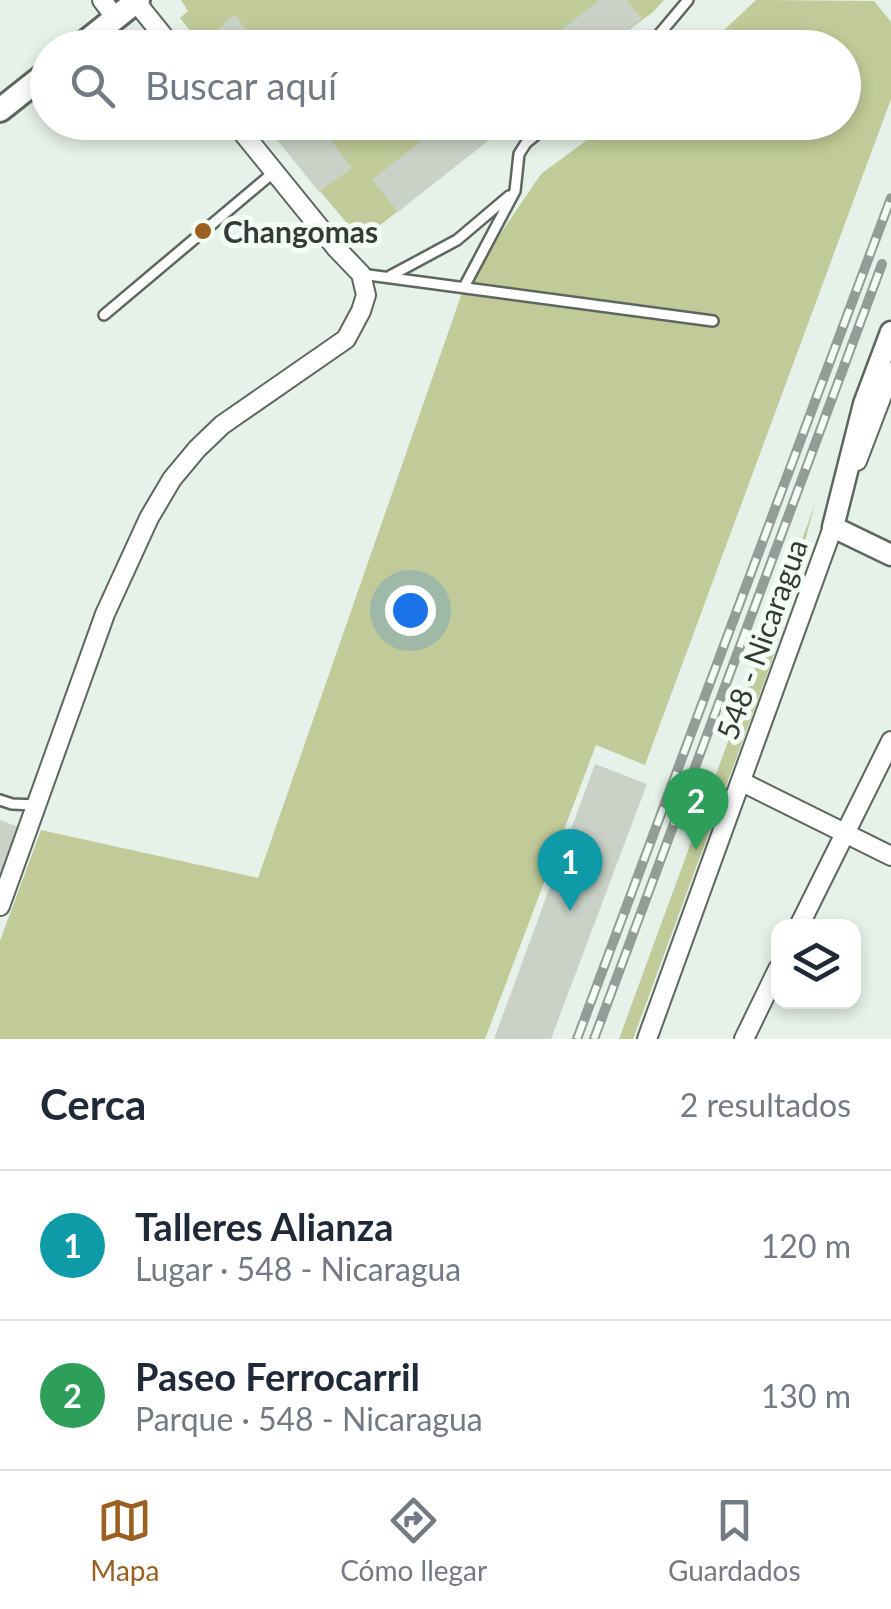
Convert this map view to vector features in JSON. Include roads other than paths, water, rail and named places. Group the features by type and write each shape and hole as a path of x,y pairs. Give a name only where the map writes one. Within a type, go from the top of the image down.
{"main road":[{"path":"92,30 108,8 137,1"},
{"path":"0,110 30,86"}],"street":[{"path":"137,1 159,30"},
{"path":"0,906 105,614 172,478 222,426 346,339 366,295 361,274 336,249 248,140"},
{"path":"891,332 864,404 835,520 891,554"},
{"name":"548 - Nicaragua","path":"654,1037 835,520 891,372"},
{"path":"803,919 891,741"},
{"path":"742,782 891,856"},
{"path":"744,1039 771,983"}],"lane":[{"path":"663,30 688,0"},
{"path":"464,287 515,191 520,154 530,140"},
{"path":"104,315 274,172"},
{"path":"389,277 457,240 515,191"},
{"path":"361,274 713,321"},
{"path":"0,800 36,806"}],"railway":[{"path":"577,1039 891,198"},
{"path":"594,1039 882,264"}],"place":[{"name":"Changomas","path":"203,231"},
{"name":"Paseo Ferrocarril","path":"696,850"},
{"name":"Talleres Alianza","path":"570,911"}]}
